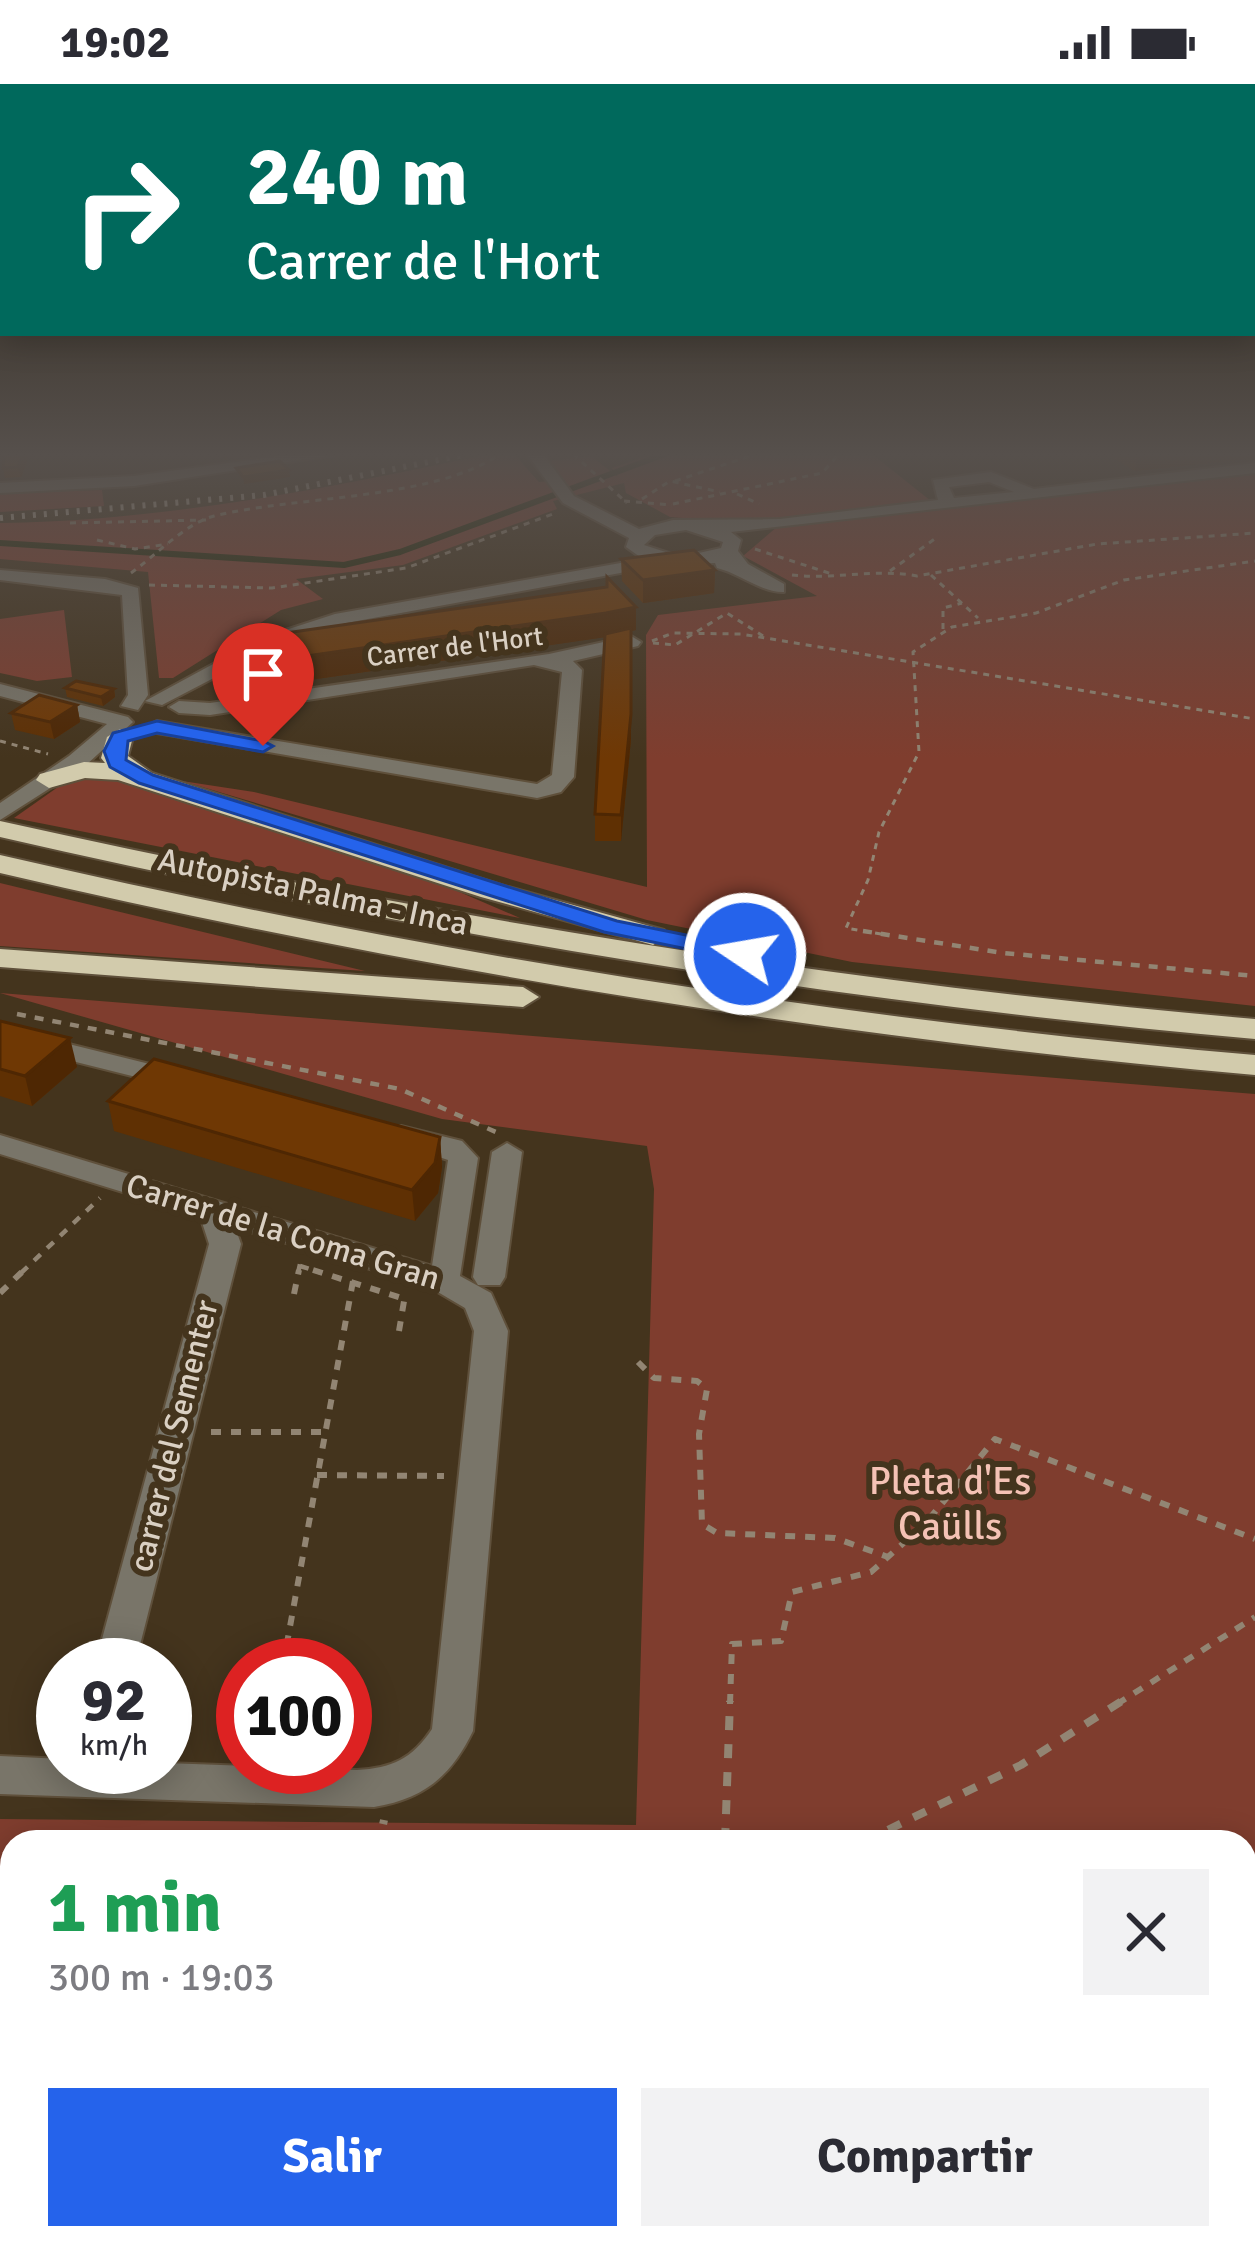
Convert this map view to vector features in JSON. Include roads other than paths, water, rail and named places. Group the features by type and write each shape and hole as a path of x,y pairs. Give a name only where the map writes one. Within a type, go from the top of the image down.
{"highway":[{"path":"142,710 114,758 146,779"},
{"path":"42,785 102,769 146,779 612,927 889,976 943,998"},
{"name":"Autopista Palma - Inca","path":"0,829 519,936 943,998 1255,1029"},
{"name":"Autopista Palma - Inca","path":"0,864 512,972 736,1008 998,1042 1255,1065"},
{"path":"0,958 474,991 880,1043 998,1042"}],"street":[{"path":"592,574 620,566 629,555"},
{"path":"658,555 667,560"},
{"path":"698,561 713,555"},
{"path":"736,555 748,570"},
{"path":"0,814 142,710 268,642 342,618 667,560 748,570 778,588"},
{"path":"0,575 105,584 131,592 142,710 152,727 180,717 142,710 64,704 0,690"},
{"path":"553,659 631,642"},
{"name":"Carrer de l'Hort","path":"142,710 210,709 553,659 572,670 563,777 553,787 537,791 152,727"},
{"path":"0,1035 205,1086"},
{"path":"364,1126 452,1148 463,1158 449,1262 442,1280"},
{"name":"Carrer de la Coma Gran","path":"0,1144 442,1280 479,1301 491,1330 452,1731 441,1755 390,1801 192,1781"},
{"path":"489,1277 507,1152"},
{"name":"carrer del Sementer","path":"122,1638 225,1244 213,1209"},
{"path":"0,1775 36,1773"}],"waterway":[{"path":"189,555 344,565 387,555"}],"park label":[{"name":"Pleta d'Es Caülls","path":"950,1504"}]}
